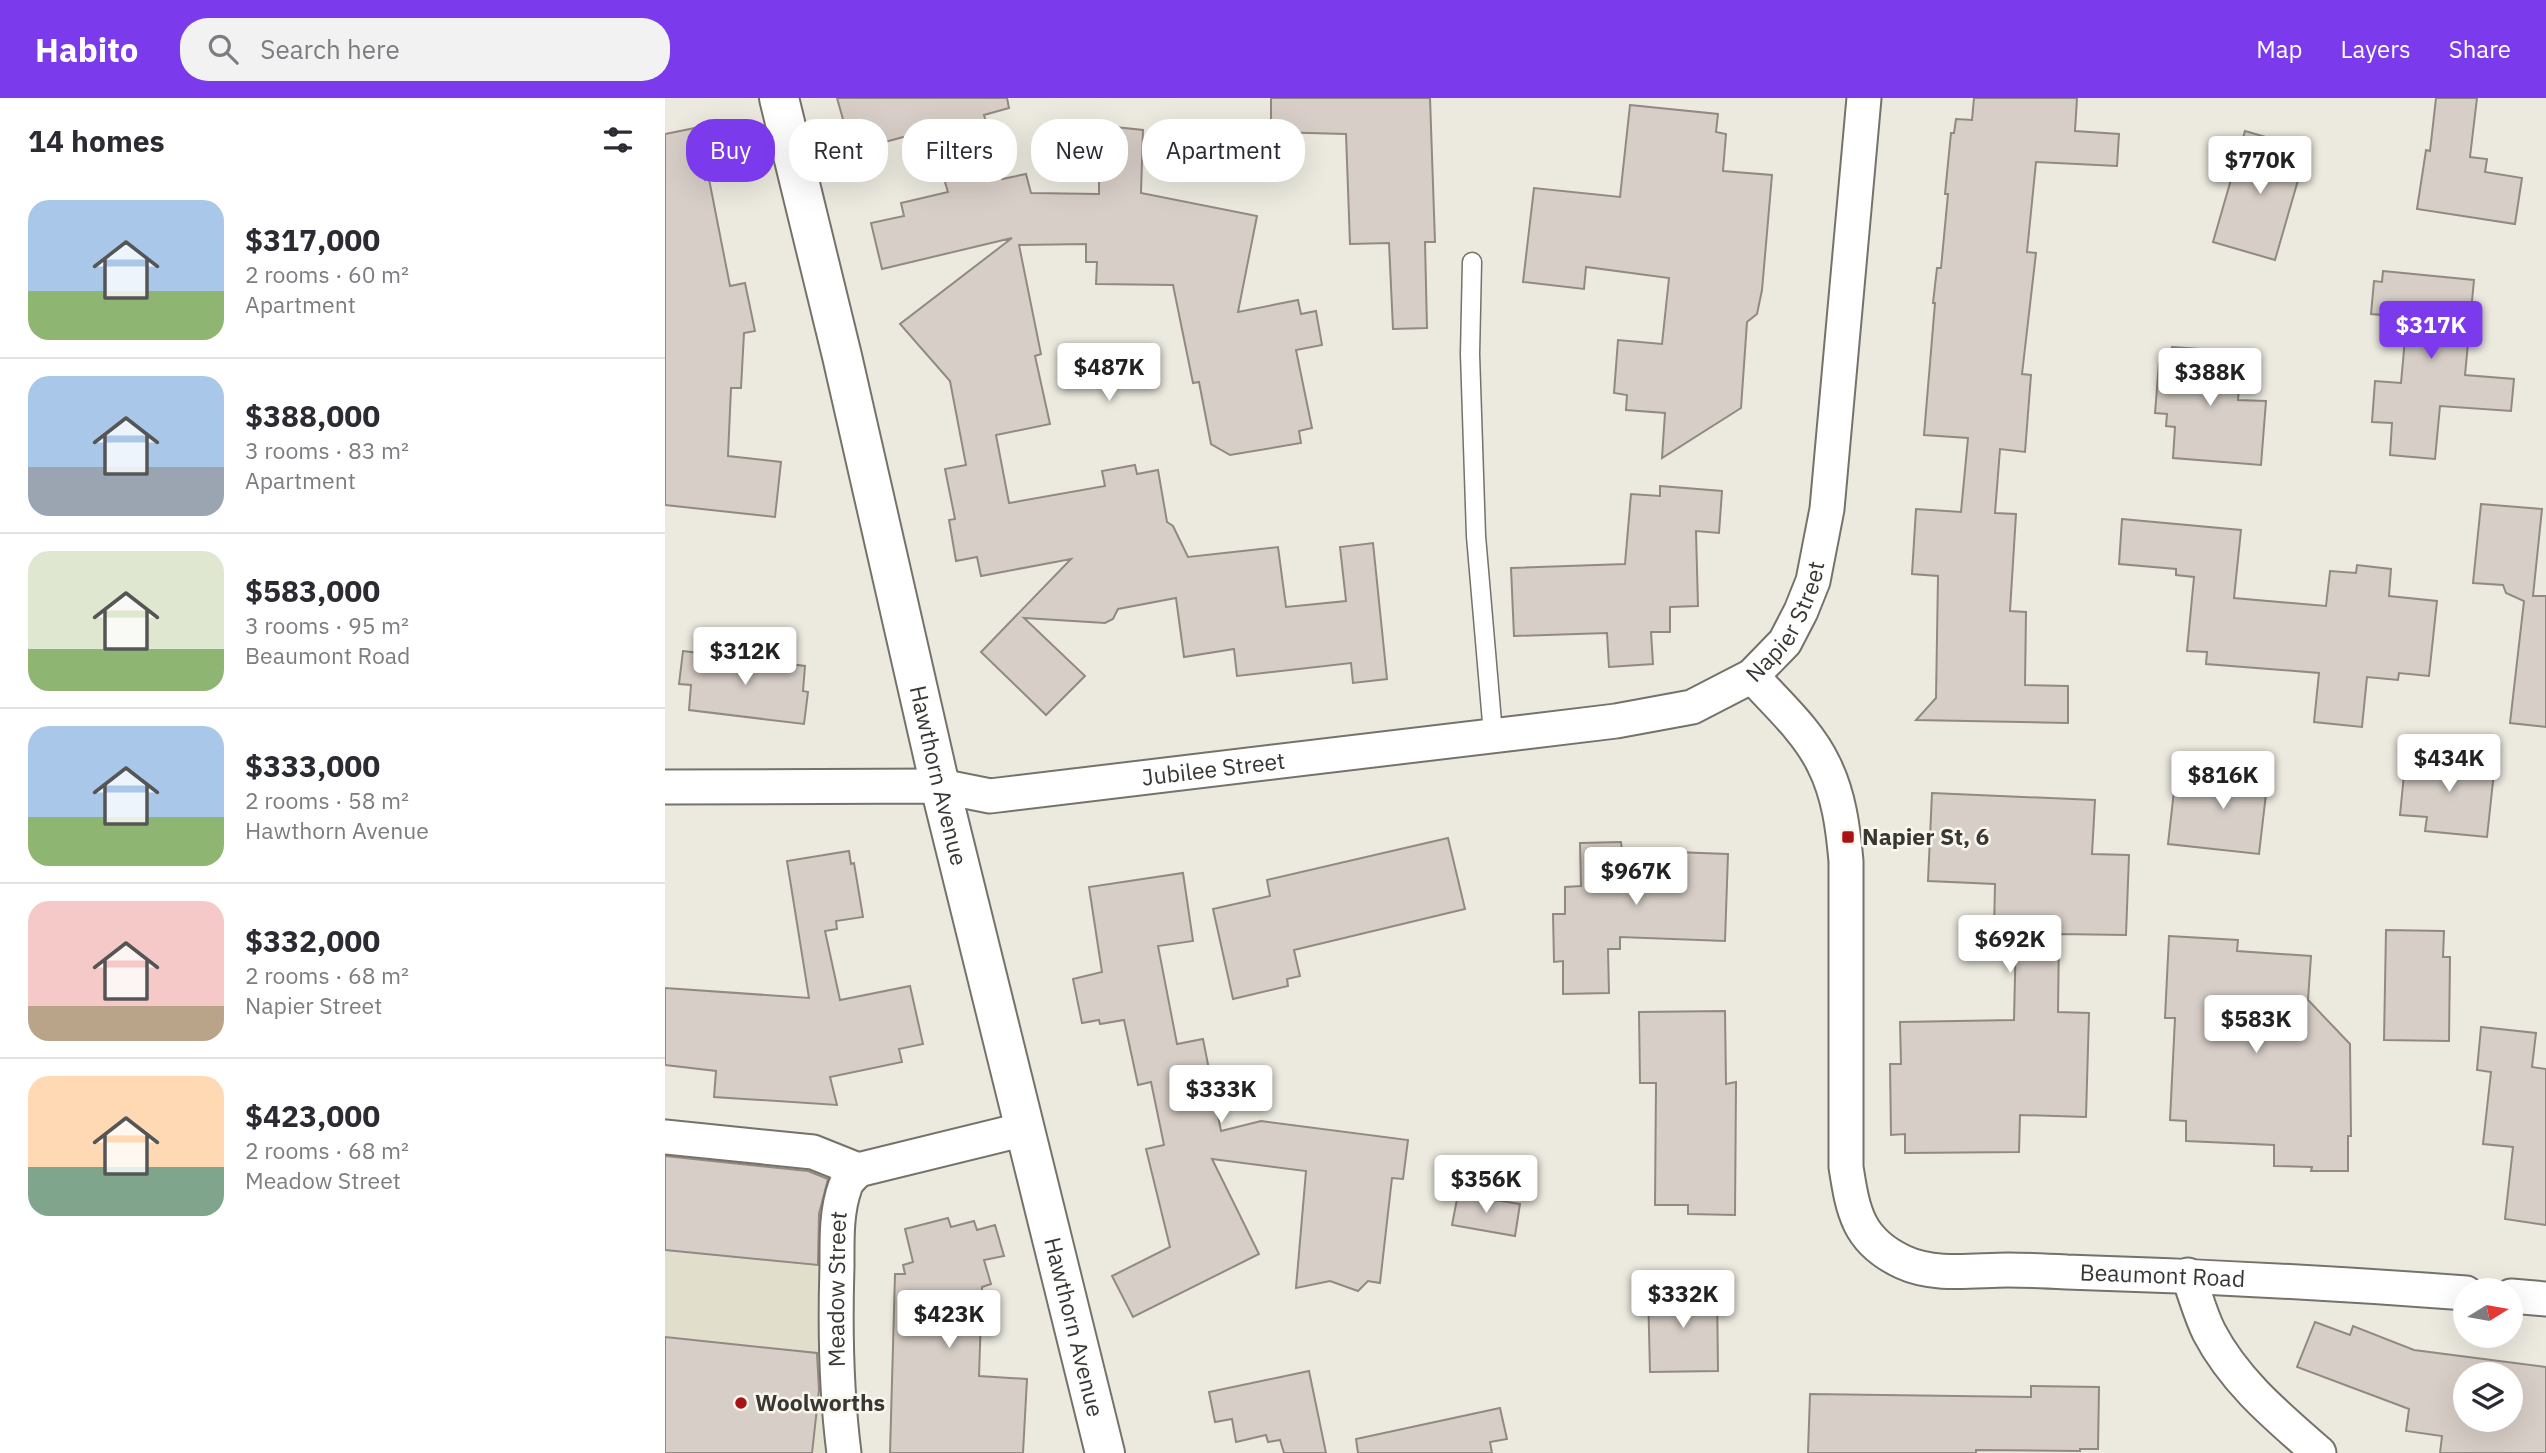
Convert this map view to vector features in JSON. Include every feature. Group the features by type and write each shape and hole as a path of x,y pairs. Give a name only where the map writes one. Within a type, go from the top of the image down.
{"street":[{"name":"Hawthorn Avenue","path":"779,98 842,356 940,786 1105,1453"},
{"name":"Napier Street","path":"1864,98 1827,509 1813,581 1801,611 1785,642 1752,676 1804,733 1824,765 1842,820 1846,861 1846,1167 1851,1199 1859,1224 1868,1236"},
{"name":"Jubilee Street","path":"665,786 940,786 990,796 1616,720 1692,707 1752,676"},
{"path":"665,1136 813,1152 858,1170 1025,1129"},
{"name":"Meadow Street","path":"844,1453 838,1404 835,1310 838,1224 840,1202 846,1183 858,1170"},
{"name":"Beaumont Road","path":"1868,1236 1886,1253 1906,1263 1929,1269 2188,1276 2453,1292"},
{"path":"2188,1276 2209,1331 2234,1370 2260,1401 2319,1453"},
{"path":"2523,1297 2546,1299"}],"lane":[{"path":"1472,262 1472,454 1476,536 1493,734"}],"shaded area":[{"path":"665,1150 832,1168 835,1453 665,1453"}],"building":[{"path":"837,98 1007,98 1009,108 984,115 985,119 902,119 902,137 888,141 888,119 843,119"},
{"path":"1271,98 1430,98 1435,242 1425,242 1427,328 1393,329 1389,243 1350,244 1346,134 1305,133 1305,119 1271,119"},
{"path":"1974,98 2077,98 2075,131 2119,134 2117,166 2036,162 2027,252 2036,253 2022,374 2031,375 2025,452 2000,449 1995,513 2016,514 2010,611 2026,612 2025,685 2068,686 2068,723 1916,720 1936,698 1938,576 1912,574 1916,509 1961,512 1968,438 1924,435 1933,303 1937,268 1941,268 1951,133 1954,133 1956,119 1972,120"},
{"path":"2436,98 2477,98 2470,157 2487,159 2485,172 2522,178 2515,224 2417,209 2426,150 2430,151"},
{"path":"1630,105 1718,114 1716,132 1726,134 1723,171 1772,175 1762,290 1757,314 1747,322 1741,408 1662,458 1665,413 1626,410 1627,395 1614,393 1618,340 1662,344 1669,278 1586,267 1584,289 1523,282 1534,188 1620,197"},
{"path":"1128,128 1142,130 1141,193 1257,216 1238,312 1298,300 1301,314 1316,311 1322,345 1296,350 1312,428 1299,431 1301,443 1230,455 1211,444 1199,382 1193,383 1173,285 1096,284 1097,262 1086,262 1086,244 1019,245 1041,354 1035,356 1050,424 996,435 1009,503 1105,486 1102,471 1135,465 1137,474 1158,470 1167,522 1173,526 1188,557 1278,547 1286,607 1346,601 1340,547 1373,543 1387,679 1353,683 1351,663 1237,676 1234,649 1184,657 1176,598 1118,609 1113,619 1105,623 1024,618 1085,676 1046,715 981,652 1071,559 981,576 977,557 956,561 949,520 955,519 945,469 966,465 950,381 900,324 1012,238 882,269 871,223 904,216 901,203 948,192 945,182 1017,182 1017,176 1026,174 1031,193 1099,194 1099,182 1128,182"},
{"path":"686,130 686,182 710,182 730,286 745,283 755,331 744,333 741,388 731,388 728,456 781,462 775,517 665,505 665,134"},
{"path":"2245,131 2307,149 2275,260 2213,242"},
{"path":"2383,271 2474,280 2465,375 2514,379 2511,411 2440,406 2435,459 2390,455 2392,423 2372,422 2375,381 2401,383 2407,317 2371,314 2374,281 2382,282"},
{"path":"2172,347 2242,352 2238,400 2266,401 2261,465 2173,458 2175,427 2166,426 2167,414 2155,413 2159,363 2170,364"},
{"path":"1660,486 1722,491 1719,533 1696,531 1698,606 1670,607 1670,632 1651,632 1653,664 1609,667 1607,633 1514,636 1511,568 1625,564 1631,494 1660,496"},
{"path":"2481,504 2542,509 2533,596 2546,596 2546,727 2510,723 2524,601 2506,593 2503,585 2473,583"},
{"path":"2122,519 2241,530 2234,598 2326,606 2330,571 2356,573 2357,565 2391,569 2389,596 2437,601 2429,676 2399,673 2398,680 2367,677 2362,727 2314,722 2319,673 2206,664 2207,652 2187,651 2194,577 2176,575 2176,569 2119,564"},
{"path":"683,651 805,666 803,691 808,692 804,724 689,710 691,685 679,684"},
{"path":"2406,754 2495,763 2487,837 2425,831 2427,817 2400,815"},
{"path":"2211,762 2269,768 2259,854 2168,844 2174,791 2208,795"},
{"path":"1932,793 2095,800 2092,854 2129,855 2126,935 2059,934 2058,1012 2089,1013 2086,1117 2020,1115 2019,1152 1905,1153 1905,1134 1891,1135 1890,1064 1901,1064 1900,1022 2014,1020 2016,932 1994,932 1995,884 1928,881"},
{"path":"1448,838 1465,909 1294,950 1300,976 1287,979 1288,986 1233,999 1213,909 1270,896 1267,880"},
{"path":"1621,842 1622,850 1728,854 1725,941 1620,937 1620,949 1608,949 1609,993 1563,994 1563,961 1554,962 1553,914 1565,914 1565,887 1581,886 1580,843"},
{"path":"849,851 851,864 854,863 863,917 836,921 837,929 825,931 840,1000 910,986 923,1044 899,1049 902,1062 830,1077 837,1105 714,1097 716,1071 665,1065 665,988 809,998 787,861"},
{"path":"1183,873 1193,941 1158,946 1177,1044 1203,1039 1221,1131 1261,1121 1408,1140 1403,1179 1392,1178 1380,1283 1368,1281 1358,1291 1330,1281 1296,1288 1306,1171 1212,1159 1259,1254 1133,1317 1112,1276 1170,1247 1146,1149 1164,1145 1151,1082 1138,1085 1124,1020 1100,1024 1099,1020 1082,1023 1073,979 1102,972 1089,887"},
{"path":"2386,930 2444,931 2443,957 2450,957 2449,1041 2384,1040"},
{"path":"2169,936 2238,940 2237,951 2311,956 2308,1000 2350,1044 2351,1136 2348,1136 2348,1171 2311,1171 2312,1167 2274,1166 2274,1145 2186,1141 2186,1121 2170,1120 2175,1018 2165,1018"},
{"path":"1725,1011 1726,1084 1736,1082 1735,1215 1688,1214 1688,1205 1655,1205 1656,1083 1640,1083 1639,1012"},
{"path":"2481,1027 2536,1033 2532,1067 2546,1069 2546,1225 2505,1219 2513,1147 2483,1144 2491,1072 2477,1070"},
{"path":"665,1156 808,1171 828,1179 819,1214 818,1265 665,1250"},
{"path":"1458,1194 1520,1204 1515,1236 1452,1225"},
{"path":"948,1218 951,1227 974,1221 977,1230 995,1225 1004,1256 984,1260 991,1284 982,1287 979,1376 1027,1379 1023,1453 890,1453 895,1274 905,1274 903,1265 913,1262 905,1229"},
{"path":"1717,1289 1718,1371 1650,1372 1648,1290"},
{"path":"2315,1322 2350,1335 2353,1326 2414,1350 2507,1362 2453,1362 2453,1432 2523,1432 2523,1364 2546,1367 2546,1453 2440,1453 2442,1436 2406,1431 2409,1409 2297,1367"},
{"name":"Woolworths","path":"665,1337 817,1353 819,1390 812,1453 665,1453"},
{"path":"1309,1371 1326,1453 1284,1453 1280,1440 1268,1442 1266,1435 1236,1442 1232,1419 1215,1422 1209,1392"},
{"path":"2031,1386 2099,1387 2098,1449 1976,1450 1976,1453 1808,1453 1810,1394 2031,1397"},
{"path":"1500,1408 1507,1439 1490,1442 1492,1453 1358,1453 1356,1439"}],"place":[{"name":"Napier St, 6","path":"1848,837"},
{"name":"Woolworths","path":"741,1403"}]}
